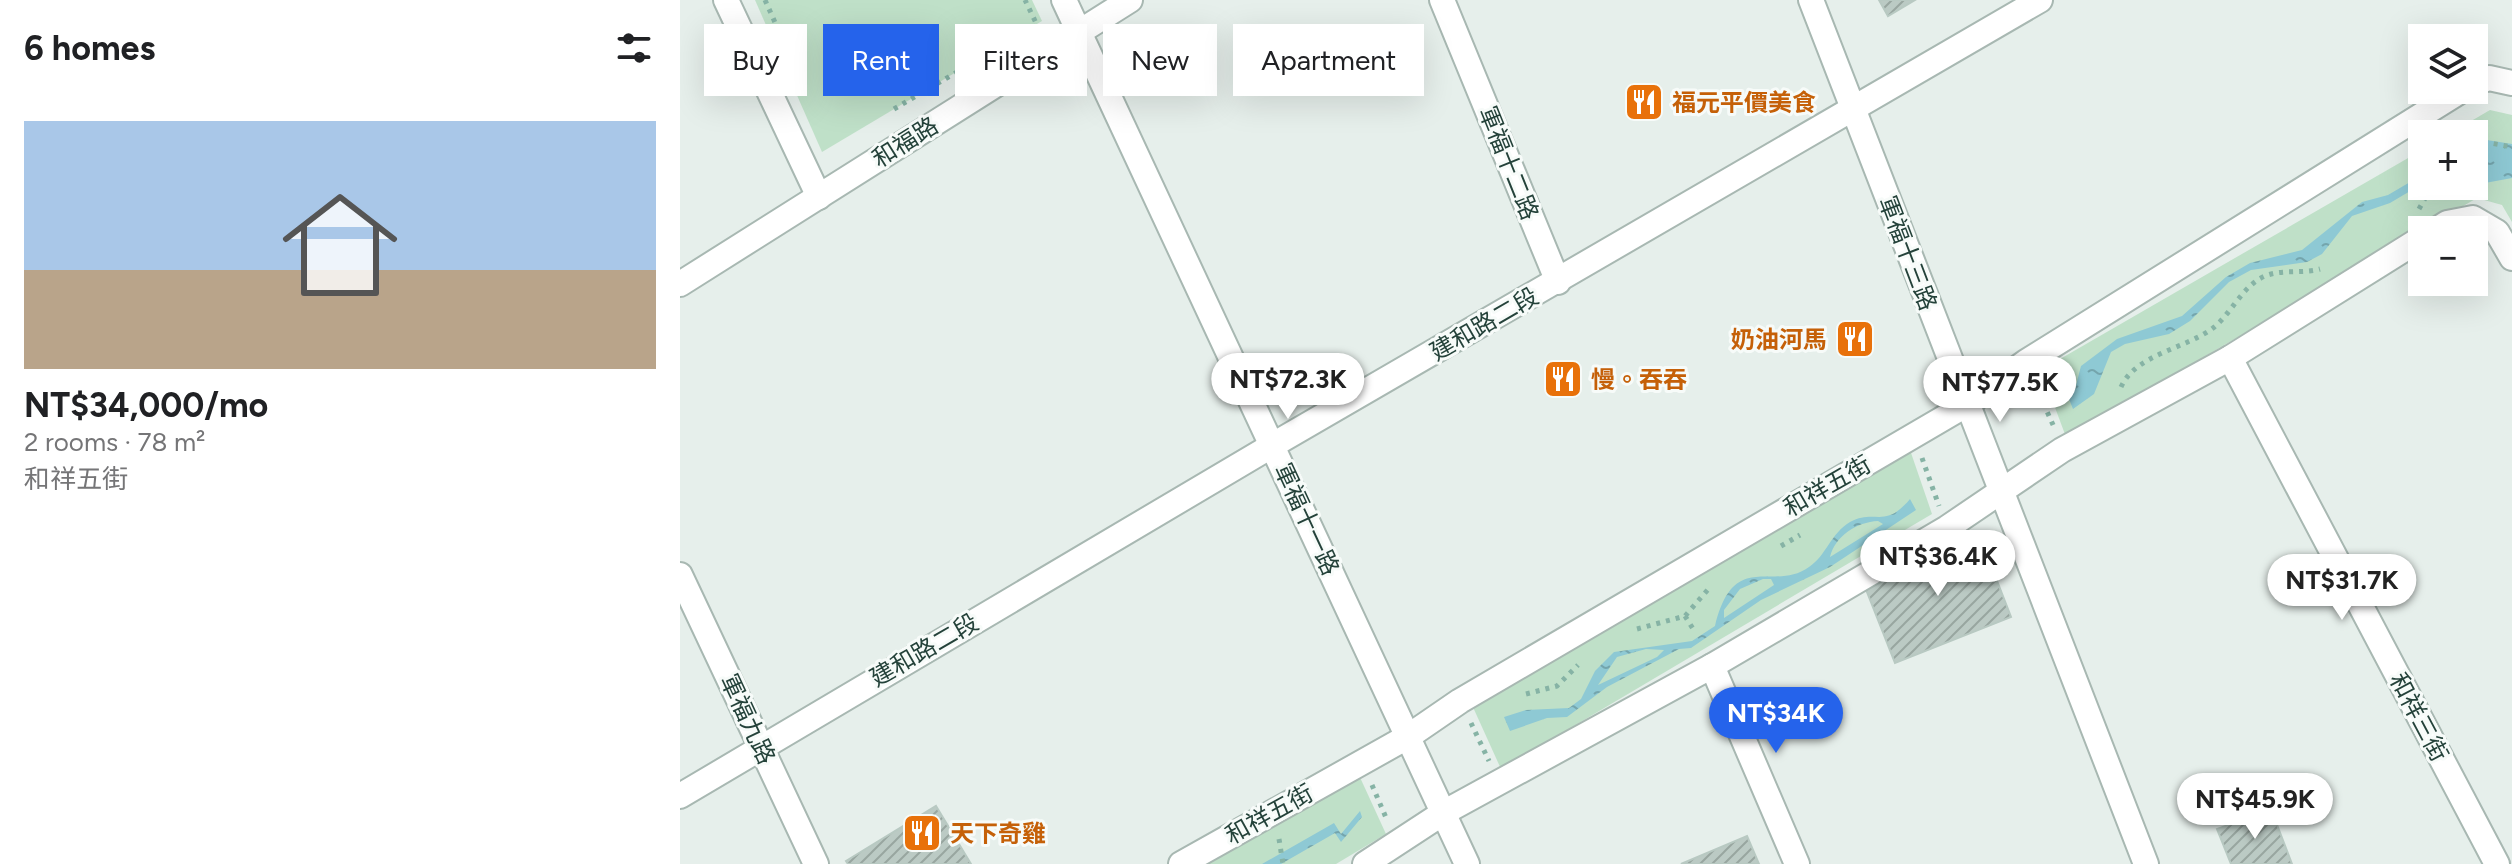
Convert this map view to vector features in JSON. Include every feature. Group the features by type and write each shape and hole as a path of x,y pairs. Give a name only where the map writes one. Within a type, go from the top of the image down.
{"street":[{"path":"726,0 819,197"},
{"name":"軍福十一路","path":"1064,0 1075,24"},
{"name":"和福路","path":"1087,27 1130,0"},
{"name":"軍福十二路","path":"1442,0 1558,282"},
{"name":"軍福十三路","path":"1811,0 2146,864"},
{"name":"建和路二段","path":"680,796 761,745 1273,445 2040,0"},
{"name":"軍福十一路","path":"1087,49 1467,864"},
{"path":"2488,78 2512,83"},
{"name":"和福路","path":"680,284 978,96"},
{"name":"和祥五街","path":"1181,864 1409,736 1460,701 1966,405 2026,362 2440,104"},
{"path":"2488,227 2497,232 2512,258"},
{"path":"1365,864 1443,813 1712,666 1947,528 2062,450 2230,358 2408,247"},
{"name":"和祥三街","path":"2230,358 2497,864"},
{"name":"軍福九路","path":"680,575 816,864"},
{"path":"1712,666 1797,864"}],"path":[{"path":"765,0 776,24"},
{"path":"894,109 1037,25 1025,0"},
{"path":"2488,143 2512,147"},
{"path":"2413,215 2426,200"},
{"path":"2120,389 2135,369 2212,329 2251,285 2266,276 2281,272 2300,275 2325,268"},
{"path":"2026,362 2062,450"},
{"path":"1912,436 1947,528"},
{"path":"1685,616 1695,632"},
{"path":"1460,701 1499,783"},
{"path":"1358,764 1372,783 1397,844"},
{"path":"1279,837 1283,864"}],"green space":[{"path":"755,0 1032,0 1042,21 1037,24 955,24 955,73 939,82 939,24 823,24 823,96 916,96 822,152 797,96 807,96 807,24 766,24"},
{"path":"2490,110 2512,115 2512,222 2502,205 2484,200 2488,200 2488,120 2473,120"},
{"path":"2408,158 2408,200 2474,200 2446,216 2408,216 2408,238 2066,437 2041,370"},
{"path":"1909,447 1932,514 1501,769 1472,705"},
{"path":"1358,773 1386,834 1336,864 1202,864"}],"water":[{"path":"2488,140 2512,144 2512,178 2488,182"},
{"path":"2408,183 2408,192 2390,203 2352,216 2322,254 2307,262 2251,270 2229,282 2190,321 2169,334 2125,344 2111,352 2094,394 2073,409 2067,394 2075,389 2081,366 2117,339 2182,316 2226,277 2250,263 2302,250 2362,202 2388,195"},
{"path":"1910,499 1916,510 1830,567 1761,600 1691,648 1679,649 1607,687 1567,717 1547,718 1510,731 1504,717 1526,710 1569,708 1581,699 1595,671 1614,652 1692,641 1715,626 1723,602 1733,588 1744,580 1795,574 1815,562 1838,532 1850,522 1859,518 1886,516","holes":["1878,521 1883,524 1830,557 1837,543 1848,532 1862,524","1763,579 1771,579 1774,585 1724,618 1724,610 1740,589","1646,649 1664,650 1657,657 1598,685 1617,657"]},
{"path":"1360,811 1362,817 1341,842 1335,833 1281,864 1262,864 1334,823 1341,834"}],"building":[{"path":"1879,0 1915,0 1888,16"},
{"path":"1959,535 1982,542 2011,617 1895,663 1865,587"},
{"name":"天下奇雞","path":"936,806 971,864 848,864 846,861"},
{"path":"2271,809 2292,864 2231,864 2217,829"},
{"path":"1747,836 1759,864 1681,864"}],"place":[{"name":"福元平價美食","path":"1644,102"},
{"name":"奶油河馬","path":"1855,339"},
{"name":"慢。吞吞","path":"1563,379"},
{"name":"天下奇雞","path":"922,833"}]}
